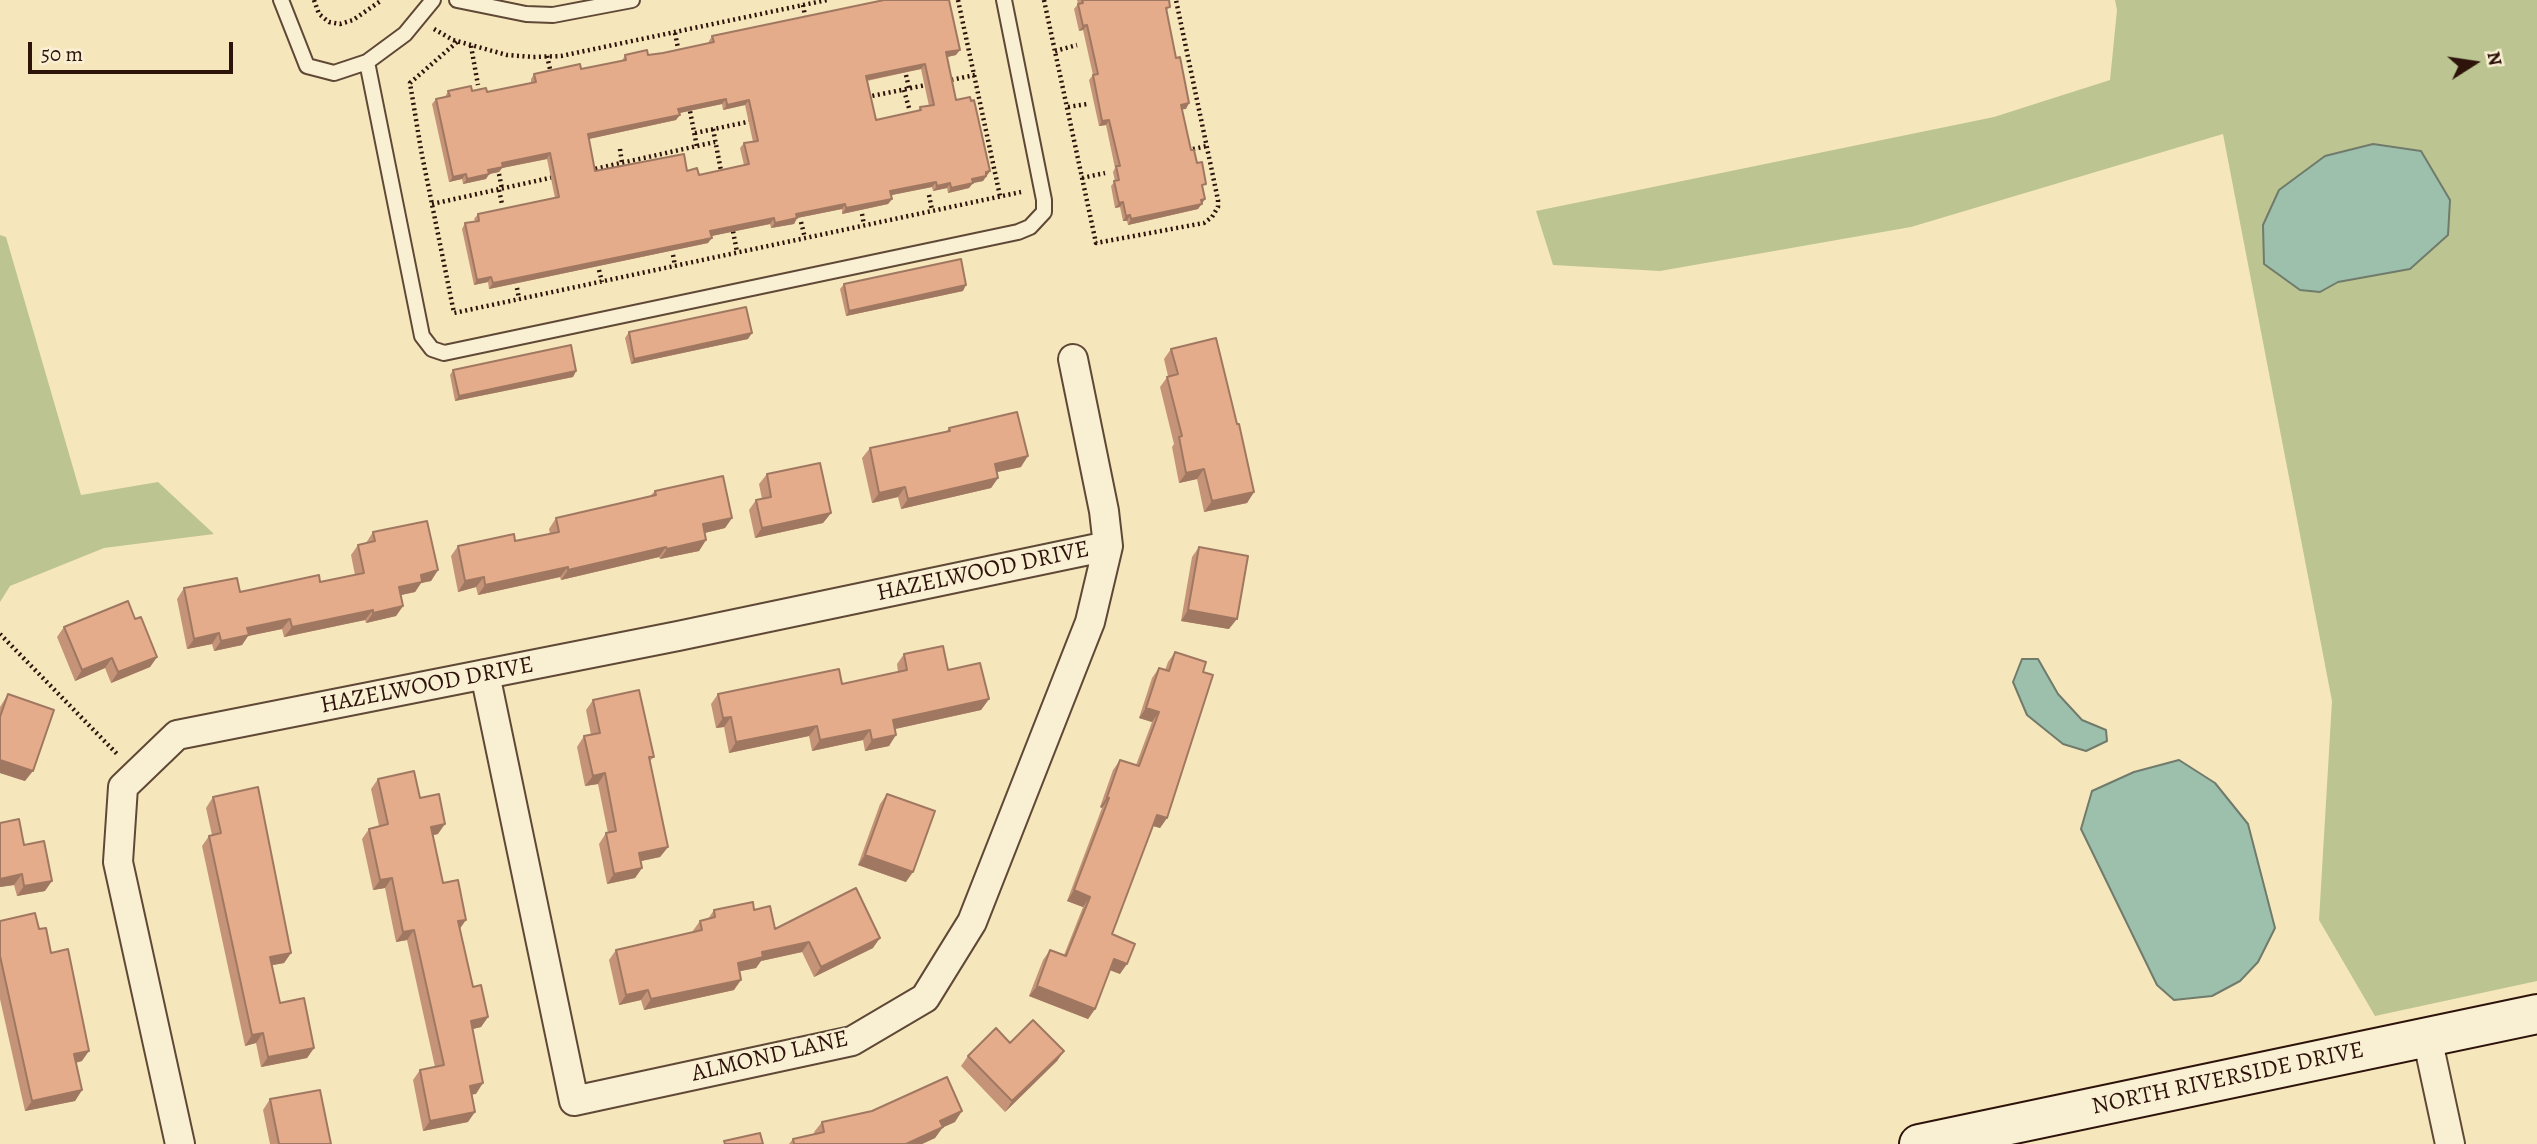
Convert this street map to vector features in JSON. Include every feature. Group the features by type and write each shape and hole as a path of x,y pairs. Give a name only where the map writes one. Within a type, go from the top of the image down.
{"street":[{"name":"ALMOND LANE","path":"485,674 574,1101 852,1041 925,998 972,922 1090,622 1108,546 1104,511 1073,359"},
{"name":"HAZELWOOD DRIVE","path":"178,1144 118,862 123,787 177,735 678,636 1108,546"},
{"name":"NORTH RIVERSIDE DRIVE","path":"1919,1144 2537,1014"},
{"path":"2427,1037 2450,1144"}],"lane":[{"path":"281,0 307,66 334,73 367,62 405,34 433,0"},
{"path":"457,0 526,14 553,15 632,0"},
{"path":"367,62 422,336 432,349 444,353 1018,232 1030,227 1044,212 1004,0"}],"path":[{"path":"314,0 319,14 334,23 353,20 382,0"},
{"path":"371,0 373,8"},
{"path":"418,19 457,42 507,55 547,56 604,48 827,0"},
{"path":"958,0 1000,196"},
{"path":"1044,0 1096,243 1204,223 1215,213 1218,200 1177,0"},
{"path":"803,5 805,16"},
{"path":"734,20 736,29"},
{"path":"1169,28 1182,26"},
{"path":"675,33 680,58"},
{"path":"457,42 410,83 454,313 1041,187"},
{"path":"471,46 478,85"},
{"path":"1055,51 1077,46"},
{"path":"604,48 606,58"},
{"path":"547,56 550,69"},
{"path":"905,75 909,108"},
{"path":"864,98 975,75"},
{"path":"1183,78 1193,77"},
{"path":"687,96 697,147"},
{"path":"1067,107 1087,104"},
{"path":"695,133 758,120"},
{"path":"713,129 722,179"},
{"path":"581,172 715,142"},
{"path":"1193,149 1207,146"},
{"path":"620,149 622,163"},
{"path":"649,157 651,165"},
{"path":"1082,178 1105,173"},
{"path":"499,174 502,204"},
{"path":"432,204 556,177"},
{"path":"929,195 932,210"},
{"path":"862,214 864,225"},
{"path":"730,216 737,253"},
{"path":"802,222 805,238"},
{"path":"673,255 675,266"},
{"path":"599,270 602,282"},
{"path":"517,288 519,299"},
{"path":"0,634 136,774"}],"shaded area":[{"path":"2115,0 2537,0 2537,981 2375,1016 2319,920 2332,701 2223,134 1911,227 1660,271 1553,265 1536,211 1994,117 2110,80 2117,10"},
{"path":"2373,144 2421,151 2450,200 2448,235 2410,269 2338,282 2320,292 2300,290 2264,264 2263,225 2279,190 2325,156"},
{"path":"0,235 6,237 81,495 158,482 214,534 104,548 10,586 0,602"},
{"path":"2022,659 2038,659 2058,694 2082,720 2106,730 2107,741 2086,751 2063,744 2027,715 2013,682"},
{"path":"2179,760 2215,783 2248,824 2275,928 2258,962 2240,981 2212,996 2174,1000 2157,985 2081,829 2092,791 2134,772"}],"building":[{"path":"884,0 949,0 960,50 946,52 956,100 970,97 971,101 974,100 990,171 986,172 986,176 972,179 973,183 951,188 950,183 937,186 936,182 890,191 892,199 846,208 845,204 796,214 797,218 775,223 774,218 710,231 712,238 493,283 491,277 477,280 465,223 479,221 478,214 559,197 550,153 502,163 503,167 488,170 489,174 467,179 466,174 453,177 436,99 450,96 448,91 471,86 472,91 486,88 487,92 536,82 534,74 580,64 581,69 626,60 625,55 647,50 648,55 714,42 712,36","holes":["925,64 934,105 876,120 866,76","726,99 727,105 749,100 758,141 744,143 749,164 699,175 697,168 687,171 684,154 595,171 588,134 680,115 678,109"]},
{"path":"1082,0 1169,0 1170,7 1166,8 1189,103 1181,105 1191,150 1194,150 1197,163 1202,162 1206,184 1202,185 1205,199 1201,200 1202,204 1131,219 1130,215 1126,216 1123,202 1119,203 1114,181 1119,180 1116,166 1120,166 1109,120 1102,121 1093,75 1098,74 1087,25 1083,26 1078,4 1083,3"},
{"path":"961,259 966,285 849,311 844,284"},
{"path":"746,307 752,333 634,359 629,332"},
{"path":"1216,338 1254,492 1212,501 1204,469 1186,473 1179,437 1182,436 1167,377 1178,374 1171,349"},
{"path":"571,345 576,371 459,396 453,370"},
{"path":"1017,412 1028,456 995,464 998,478 908,499 905,487 879,493 870,448 950,431 949,428"},
{"path":"820,463 831,513 762,528 756,500 771,497 767,474"},
{"path":"723,476 732,518 703,524 706,540 485,585 484,577 465,581 458,546 514,534 515,541 559,532 556,518"},
{"path":"427,521 438,570 421,575 422,582 399,587 403,606 292,627 290,619 247,628 249,635 221,641 219,633 194,639 184,588 237,578 240,592 319,575 320,582 364,573 358,545 375,541 373,532"},
{"path":"1199,547 1248,556 1237,619 1188,610"},
{"path":"128,601 135,619 141,617 157,657 118,672 112,658 82,670 64,627"},
{"path":"943,646 948,670 980,663 989,699 893,720 896,735 872,740 870,730 820,740 817,726 736,742 731,717 723,718 718,694 839,669 842,684 907,670 904,654"},
{"path":"1175,652 1206,662 1203,672 1213,675 1167,818 1157,815 1112,934 1135,944 1127,964 1114,959 1095,1009 1037,986 1050,950 1066,956 1090,897 1074,890 1109,798 1107,797 1120,760 1139,766 1159,712 1146,708 1159,668 1169,671"},
{"path":"639,690 654,757 649,757 668,847 639,853 642,868 614,874 606,833 616,831 605,773 593,776 584,736 600,733 593,700"},
{"path":"8,694 54,710 33,771 0,760 0,717"},
{"path":"414,771 420,798 439,794 445,824 431,827 443,883 458,880 466,920 458,921 473,987 481,985 488,1017 471,1021 483,1083 470,1086 475,1112 430,1121 420,1070 444,1065 414,930 403,932 392,878 380,880 369,829 388,824 378,779"},
{"path":"258,787 291,953 270,957 280,1003 304,998 314,1048 268,1057 263,1033 252,1035 209,836 221,833 213,797"},
{"path":"887,794 935,811 913,872 865,855"},
{"path":"19,819 24,845 44,841 52,881 24,886 22,874 0,879 0,823"},
{"path":"856,888 880,938 821,967 809,942 762,952 763,957 738,963 741,980 651,999 648,990 626,995 616,950 702,930 700,921 715,917 714,910 753,902 754,910 770,906 775,929"},
{"path":"35,913 39,929 46,928 51,953 68,949 89,1051 74,1054 82,1090 32,1101 0,956 0,921"},
{"path":"1033,1020 1064,1051 1012,1101 968,1056 996,1028 1010,1043"},
{"path":"947,1077 962,1111 940,1121 943,1127 906,1144 794,1144 793,1139 824,1132 822,1122 872,1111"},
{"path":"320,1090 331,1144 279,1144 270,1099"},
{"path":"760,1133 763,1144 725,1144 724,1141"}]}
